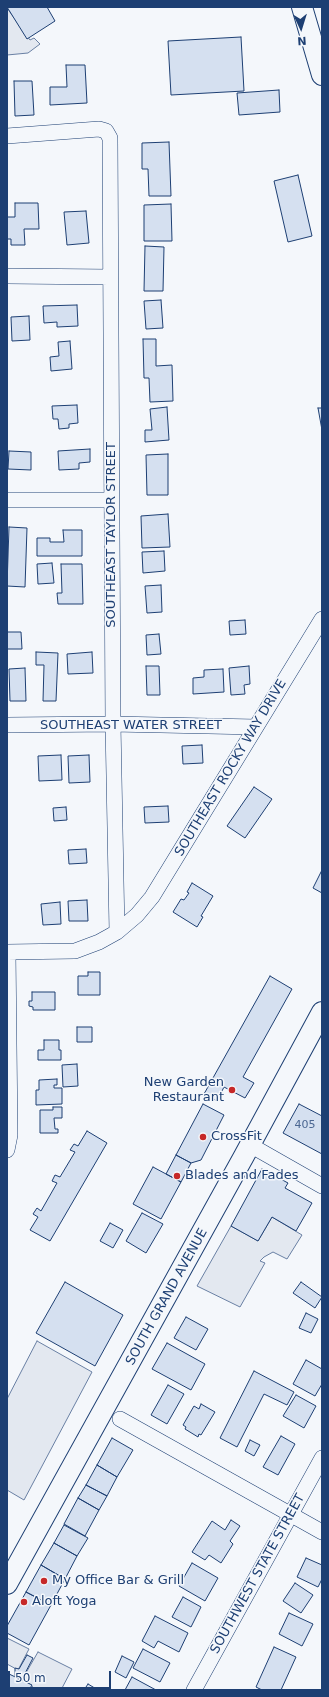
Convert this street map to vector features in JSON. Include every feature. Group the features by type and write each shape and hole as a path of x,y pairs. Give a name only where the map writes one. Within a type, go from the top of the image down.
{"main road":[{"path":"302,7 322,75"},
{"name":"SOUTH GRAND AVENUE","path":"8,1581 250,1145 322,1012"}],"street":[{"name":"SOUTHEAST TAYLOR STREET","path":"7,136 99,129 106,131 110,138 113,724 117,932"},
{"path":"7,276 110,277"},
{"path":"7,500 112,500"},
{"name":"SOUTHEAST ROCKY WAY DRIVE","path":"7,952 75,951 99,942 117,932 137,915 152,897 322,619"},
{"name":"SOUTHEAST WATER STREET","path":"7,725 113,724 256,727"},
{"path":"7,952 10,1135 7,1150"},
{"path":"250,1145 322,1186"},
{"path":"120,1419 322,1532"},
{"name":"SOUTHWEST STATE STREET","path":"194,1690 322,1458"}],"shaded area":[{"path":"7,8 30,40 34,38 40,44 28,53 7,55"},
{"path":"272,1217 302,1235 287,1259 273,1252 260,1261 265,1263 240,1307 197,1286 231,1226 258,1241"},
{"path":"37,1341 92,1372 24,1500 7,1490 7,1399"},
{"path":"7,1638 29,1649 18,1670 7,1664"},
{"path":"38,1652 72,1669 61,1690 33,1690 34,1688 23,1678"}],"building":[{"path":"7,7 47,7 55,21 27,39"},
{"path":"241,37 244,91 171,95 168,41"},
{"path":"66,65 85,65 87,103 50,105 50,87 67,87"},
{"path":"14,81 32,81 34,115 15,116"},
{"path":"279,90 280,112 239,115 237,93"},
{"path":"169,142 171,196 149,196 148,169 142,169 142,143"},
{"path":"298,175 312,236 288,242 274,181"},
{"path":"15,203 38,203 39,229 24,229 25,245 11,245 11,239 7,239 7,217 15,217"},
{"path":"171,204 172,241 144,241 144,205"},
{"path":"86,211 89,243 67,245 64,212"},
{"path":"145,246 164,247 163,291 144,291"},
{"path":"161,300 163,328 146,329 144,301"},
{"path":"77,305 78,326 57,327 57,322 44,323 43,306"},
{"path":"29,316 30,340 12,341 11,317"},
{"path":"143,339 156,339 156,366 172,365 173,401 150,402 149,378 144,378"},
{"path":"70,341 72,369 51,371 50,357 59,356 58,342"},
{"path":"77,405 78,423 69,424 69,428 59,429 58,419 53,419 52,406"},
{"path":"167,407 169,440 145,442 145,430 152,430 150,409"},
{"path":"318,408 322,408 322,430"},
{"path":"90,449 90,462 79,463 79,469 59,470 58,451"},
{"path":"9,451 31,452 31,470 8,469"},
{"path":"168,454 168,495 147,495 146,455"},
{"path":"168,514 170,547 142,548 141,516"},
{"path":"9,527 27,528 25,587 7,586"},
{"path":"63,530 82,530 82,556 37,556 37,538 50,538 50,542 64,542"},
{"path":"164,551 165,571 143,573 142,552"},
{"path":"52,563 54,583 38,584 37,564"},
{"path":"61,564 82,564 83,604 58,604 57,593 62,593"},
{"path":"161,585 162,612 147,613 145,586"},
{"path":"245,620 246,634 230,635 229,621"},
{"path":"7,632 21,632 22,649 7,649"},
{"path":"159,634 161,654 147,655 146,635"},
{"path":"36,652 58,653 56,701 43,701 44,665 36,665"},
{"path":"92,652 93,673 68,674 67,654"},
{"path":"146,666 159,666 160,695 147,695"},
{"path":"249,666 250,684 244,685 245,694 231,695 229,668"},
{"path":"25,668 26,701 10,701 9,669"},
{"path":"223,669 224,692 193,694 193,678 204,677 204,670"},
{"path":"202,745 203,763 183,764 182,746"},
{"path":"61,755 62,780 39,781 38,756"},
{"path":"89,755 90,782 69,783 68,756"},
{"path":"254,787 272,799 245,838 227,826"},
{"path":"168,806 169,822 145,823 144,807"},
{"path":"66,807 67,820 54,821 53,808"},
{"path":"86,849 87,863 69,864 68,850"},
{"path":"322,870 322,893 313,888"},
{"path":"192,883 213,896 201,916 203,917 197,927 173,912 181,899 184,900 189,893 187,892"},
{"path":"87,900 88,921 69,921 68,901"},
{"path":"60,902 61,924 43,925 41,904"},
{"path":"88,972 100,972 100,995 78,995 78,976 88,976"},
{"path":"270,976 292,989 243,1077 254,1083 245,1098 224,1087 217,1101 204,1094"},
{"path":"32,992 55,992 55,1010 33,1010 33,1007 29,1006 29,1001 32,1001"},
{"path":"77,1027 92,1027 92,1042 77,1042"},
{"path":"44,1040 59,1040 61,1060 38,1060 38,1050 44,1050"},
{"path":"77,1064 78,1086 63,1087 62,1065"},
{"path":"57,1079 57,1085 54,1085 54,1088 62,1088 62,1104 36,1105 36,1090 39,1090 39,1080"},
{"path":"203,1104 224,1115 201,1160 191,1163 176,1155"},
{"path":"299,1104 322,1116 322,1154 283,1133"},
{"path":"53,1107 62,1107 62,1118 54,1118 55,1129 58,1129 58,1133 40,1133 40,1110 53,1110"},
{"path":"87,1131 107,1143 50,1241 30,1230 38,1217 33,1214 37,1208 41,1211 57,1183 52,1181 55,1175 60,1177 75,1152 70,1150 74,1144 78,1146"},
{"path":"176,1155 191,1163 181,1182 166,1174"},
{"path":"153,1167 181,1182 161,1219 133,1204"},
{"path":"262,1169 288,1183 285,1188 312,1203 296,1231 272,1217 258,1241 231,1226"},
{"path":"142,1213 163,1224 146,1253 126,1241"},
{"path":"110,1223 123,1230 113,1248 100,1241"},
{"path":"65,1282 123,1315 95,1366 36,1333"},
{"path":"301,1282 322,1297 315,1308 293,1293"},
{"path":"306,1313 318,1319 311,1333 299,1328"},
{"path":"186,1317 208,1329 196,1350 174,1338"},
{"path":"167,1343 205,1364 191,1390 152,1369"},
{"path":"306,1360 322,1369 322,1384 315,1396 293,1384"},
{"path":"254,1371 294,1392 287,1405 264,1394 237,1447 220,1438"},
{"path":"168,1385 184,1394 167,1424 151,1415"},
{"path":"296,1395 316,1406 304,1428 283,1416"},
{"path":"201,1404 215,1412 201,1435 199,1434 198,1437 185,1429 186,1427 183,1425 194,1406 199,1409"},
{"path":"281,1436 295,1444 278,1475 263,1467"},
{"path":"112,1438 133,1450 117,1477 97,1465"},
{"path":"250,1440 260,1445 254,1456 245,1451"},
{"path":"97,1465 117,1477 107,1496 86,1485"},
{"path":"86,1485 107,1496 99,1510 78,1498"},
{"path":"78,1498 99,1510 85,1536 64,1524"},
{"path":"231,1520 240,1526 230,1541 233,1544 221,1563 209,1555 205,1560 192,1552 212,1521 225,1530"},
{"path":"64,1525 88,1538 77,1556 54,1543"},
{"path":"54,1543 77,1556 65,1579 41,1565"},
{"path":"306,1558 322,1565 322,1579 318,1587 297,1577"},
{"path":"192,1563 218,1578 205,1601 179,1586"},
{"path":"41,1565 65,1579 51,1605 26,1592"},
{"path":"295,1583 313,1595 301,1613 283,1601"},
{"path":"26,1592 51,1605 29,1645 7,1633 7,1626"},
{"path":"183,1597 201,1607 191,1627 172,1617"},
{"path":"289,1613 313,1624 302,1646 279,1634"},
{"path":"155,1616 188,1633 179,1652 158,1641 154,1648 142,1641"},
{"path":"274,1647 296,1657 281,1690 262,1690 256,1687"},
{"path":"143,1649 170,1663 160,1682 133,1668"},
{"path":"27,1655 33,1658 21,1681 15,1677 15,1668 19,1669"},
{"path":"122,1656 134,1662 126,1678 115,1672"},
{"path":"7,1673 32,1685 29,1690 7,1690"},
{"path":"132,1677 156,1690 125,1690"},
{"path":"88,1684 98,1690 84,1690"}],"place":[{"name":"New Garden Restaurant","path":"232,1090"},
{"name":"CrossFit","path":"203,1137"},
{"name":"Blades and Fades","path":"177,1176"},
{"name":"My Office Bar & Grill","path":"44,1581"},
{"name":"Aloft Yoga","path":"24,1602"}]}
